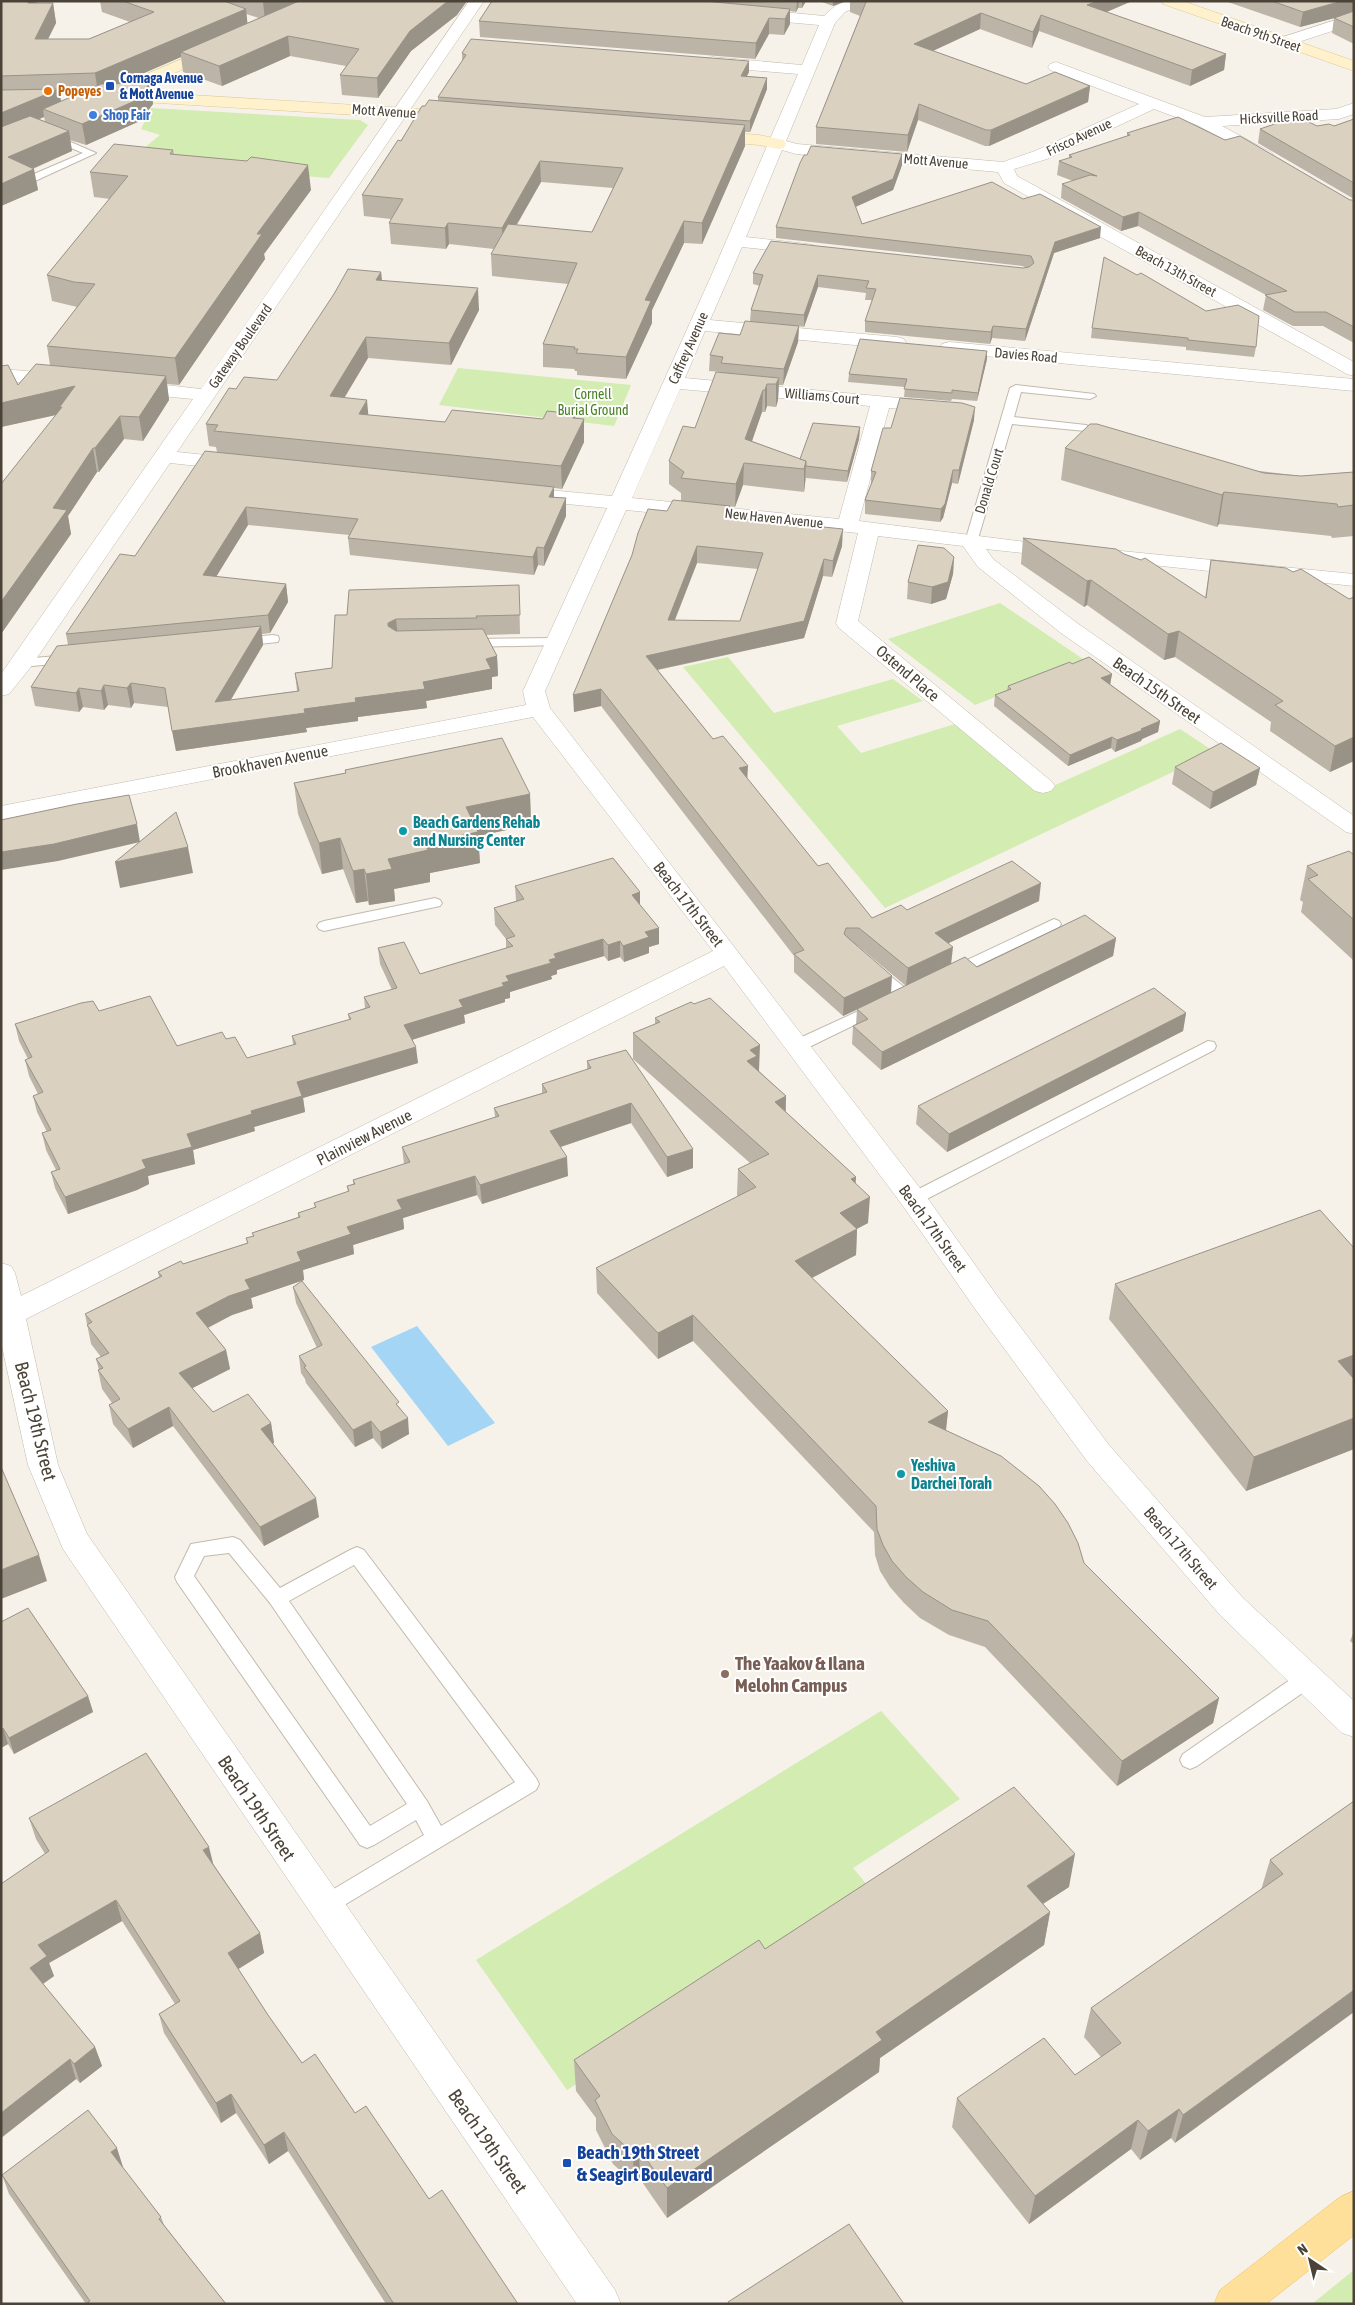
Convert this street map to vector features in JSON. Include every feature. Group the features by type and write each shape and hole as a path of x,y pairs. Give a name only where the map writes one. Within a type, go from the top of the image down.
{"main road":[{"path":"1234,2304 1354,2210"}],"street":[{"name":"Gateway Boulevard","path":"1,689 22,663 402,112 457,42 477,1"},
{"path":"734,13 828,21 840,9 860,1"},
{"name":"Beach 9th Street","path":"1168,1 1354,66"},
{"path":"1282,42 1354,19"},
{"name":"Caffrey Avenue","path":"538,709 534,691 736,241 828,21"},
{"path":"144,81 230,44"},
{"path":"694,61 808,70"},
{"path":"1056,67 1203,122 1226,133 1277,163"},
{"path":"144,81 194,100"},
{"name":"Mott Avenue","path":"144,81 98,100 142,97 469,117"},
{"name":"Frisco Avenue","path":"1004,167 1041,155 1154,103"},
{"name":"Hicksville Road","path":"1203,122 1339,114 1354,108"},
{"path":"39,129 57,119"},
{"name":"Mott Avenue","path":"687,134 759,140 796,149 1004,167"},
{"name":"Beach 13th Street","path":"1004,167 1010,179 1354,370"},
{"path":"736,241 820,250"},
{"name":"Davies Road","path":"699,325 1354,385"},
{"path":"1,375 77,382"},
{"name":"Williams Court","path":"672,383 957,408"},
{"path":"116,386 206,395"},
{"name":"Williams Court","path":"847,526 881,401"},
{"path":"164,456 258,466"},
{"name":"New Haven Avenue","path":"496,490 847,526 971,542 1354,580"},
{"name":"Ostend Place","path":"869,529 847,623 1043,786"},
{"name":"Beach 15th Street","path":"971,542 985,563 1069,628 1354,827"},
{"path":"1324,578 1354,596"},
{"name":"Brookhaven Avenue","path":"1,813 538,709"},
{"name":"Beach 17th Street","path":"538,709 728,954 913,1199 1098,1453 1232,1607 1354,1723"},
{"name":"Plainview Avenue","path":"6,1318 728,954"},
{"name":"Beach 19th Street","path":"1,1273 6,1318 43,1465 74,1540 324,1906 601,2304"}],"lane":[{"path":"31,179 91,152 39,129"},
{"name":"Donald Court","path":"971,542 1016,388 1090,396"},
{"path":"1007,420 1086,428"},
{"path":"225,644 273,639"},
{"path":"454,643 556,642"},
{"path":"22,663 82,657"},
{"path":"324,926 435,902"},
{"path":"938,979 1054,924"},
{"path":"859,957 904,995"},
{"path":"797,1046 921,987"},
{"path":"913,1199 1208,1046"},
{"path":"420,1807 367,1839 184,1578 198,1549 233,1545 277,1598 420,1807 437,1840"},
{"path":"277,1598 357,1555 529,1784 324,1906"},
{"path":"1190,1760 1307,1679"}],"green space":[{"path":"151,108 360,120 368,125 329,178 127,162 160,135 141,129"},
{"name":"Cornell Burial Ground","path":"458,368 631,385 614,426 439,405"},
{"path":"1000,603 1086,661 975,705 888,639"},
{"path":"728,657 774,713 893,679 923,701 837,726 861,753 958,723 1042,791 1180,729 1215,752 885,908 683,667"},
{"path":"881,1711 960,1799 853,1868 873,1892 567,2090 476,1960"},
{"path":"1354,2270 1354,2304 1312,2304"}],"water":[{"path":"417,1326 495,1423 448,1446 371,1347"}],"building":[{"path":"1,1 53,3 35,39 89,39 154,12 123,1 224,1 246,9 95,73 1,76"},
{"path":"299,1 448,1 410,31 377,78 340,75 359,49 288,36 219,66 181,52"},
{"path":"492,1 704,1 790,9 785,19 769,18 756,43 479,21"},
{"path":"863,1 1097,1 1087,5 1226,54 1192,70 1041,15 1033,32 981,13 914,44 1026,84 1055,72 1090,86 991,130 986,130 919,104 908,135 816,127 866,2"},
{"path":"1272,1 1342,1 1303,12"},
{"path":"1354,11 1354,27 1334,18"},
{"path":"471,39 749,61 741,76 767,78 750,121 438,97 466,55 462,53"},
{"path":"150,83 137,100 82,124 43,109 101,84"},
{"path":"59,89 1,113 1,90"},
{"path":"429,100 745,125 702,223 684,221 645,300 651,301 626,357 576,353 578,349 574,349 575,347 543,344 577,263 491,254 508,224 592,232 623,168 540,161 502,228 448,223 445,228 389,223 403,199 362,195 398,140 401,141 422,106 425,106"},
{"path":"30,116 69,131 8,157 34,169 1,184 1,127"},
{"path":"1178,117 1225,140 1240,136 1350,200 1354,200 1354,327 1326,312 1295,312 1265,295 1287,291 1139,212 1123,217 1062,184 1090,175 1097,176 1059,161 1072,157 1069,155 1130,135 1127,133"},
{"path":"1354,119 1354,183 1260,129 1286,120 1305,120 1317,126 1329,124 1334,126"},
{"path":"114,144 173,150 170,154 247,161 251,157 308,165 257,234 262,234 175,358 47,346 95,284 74,282 47,275 128,176 90,172"},
{"path":"811,146 902,154 893,179 852,197 862,224 992,182 1023,199 1040,194 1101,227 1055,242 1026,329 993,326 991,332 865,321 876,289 866,288 869,281 818,275 804,315 751,310 763,275 753,273 771,241 1023,268 1029,267 1034,263 1031,256 776,227 800,163 804,155 807,155"},
{"path":"1104,257 1137,275 1141,273 1206,311 1238,305 1259,316 1256,347 1092,328"},
{"path":"348,269 381,272 376,280 478,288 449,343 366,337 330,396 367,400 359,414 445,422 452,410 543,419 547,411 575,414 573,418 584,419 561,466 214,431 218,425 206,424 229,388 236,389 244,377 277,380 334,294"},
{"path":"745,321 799,326 784,369 721,363 723,357 710,355 719,333 740,335"},
{"path":"860,339 987,351 978,393 952,390 952,393 904,389 907,379 849,374"},
{"path":"36,364 166,376 139,417 120,416 95,448 93,448 53,508 67,510 1,602 1,484 62,407 59,408 75,386 1,403 1,366 8,365 18,385"},
{"path":"716,372 779,378 776,384 767,384 765,390 763,390 745,439 806,461 804,469 744,463 736,484 681,478 684,472 669,461 683,426 695,428"},
{"path":"900,398 962,403 975,407 959,470 953,470 945,504 941,509 865,500 876,472 871,471 883,428 891,428"},
{"path":"813,423 860,427 848,471 806,466 806,461 800,459"},
{"path":"1090,424 1097,424 1264,473 1301,476 1354,472 1354,505 1338,507 1337,504 1224,492 1222,495 1065,448"},
{"path":"205,451 554,487 549,497 566,498 544,548 537,547 533,557 348,538 358,519 246,507 203,575 286,584 268,615 66,634 120,554 135,556"},
{"path":"673,500 730,506 726,517 843,529 833,561 824,559 804,621 646,656 713,739 723,736 748,766 739,768 818,866 828,863 872,918 901,905 907,910 1012,861 1041,883 935,933 953,947 908,968 859,928 846,928 844,934 892,976 844,998 794,954 804,950 601,689 573,695 632,555 638,533 648,509 667,511","holes":["697,546 763,553 740,621 668,620"]},
{"path":"1023,538 1116,549 1141,560 1145,558 1206,598 1211,560 1286,568 1293,572 1301,569 1349,599 1354,597 1354,737 1335,746 1275,705 1283,701 1179,631 1168,634 1091,580 1087,581"},
{"path":"918,545 944,548 954,557 948,582 932,587 908,582"},
{"path":"519,585 520,615 476,616 477,618 396,619 388,623 388,626 396,631 483,629 497,656 486,659 491,669 423,682 425,689 355,698 356,702 304,709 305,713 172,731 165,688 131,683 127,688 104,685 101,691 79,688 76,693 31,687 57,646 261,626 215,702 299,691 295,673 332,668 335,615 347,615 349,590"},
{"path":"1089,657 1112,674 1101,678 1160,721 1117,740 1112,737 1070,755 995,695 1011,689 1008,686 1070,662 1072,664"},
{"name":"Beach Gardens Rehab and Nursing Center","path":"502,738 530,794 466,807 478,832 424,843 428,850 388,859 392,869 366,874 364,869 353,871 340,838 319,843 294,783 346,773 345,770"},
{"path":"1221,743 1260,768 1213,792 1175,767"},
{"path":"129,795 137,824 54,844 1,852 1,820"},
{"path":"176,812 188,847 115,862"},
{"path":"1349,851 1354,855 1354,920 1308,879 1318,875 1307,866"},
{"path":"613,858 640,892 632,895 659,928 645,932 649,937 623,946 620,941 608,945 603,939 554,954 556,958 549,960 551,963 506,976 509,981 502,983 504,986 459,1000 463,1007 404,1025 416,1047 297,1082 302,1096 251,1111 252,1114 187,1134 192,1147 142,1160 146,1168 65,1197 51,1172 60,1169 42,1133 51,1130 33,1096 43,1092 25,1060 32,1057 15,1024 81,1003 93,1001 99,1011 150,996 177,1046 222,1032 226,1039 235,1037 247,1058 296,1044 292,1036 351,1019 348,1014 370,1007 364,997 397,988 378,948 404,942 420,974 513,946 506,939 515,936 494,908 524,899 515,886"},
{"path":"1085,915 1116,938 882,1052 853,1026 868,1019 857,1009 965,957 977,967"},
{"path":"1154,988 1186,1013 949,1134 918,1106"},
{"name":"Yeshiva Darchei Torah","path":"710,998 760,1045 750,1050 757,1056 747,1061 786,1096 775,1102 856,1177 851,1179 870,1197 840,1213 857,1229 795,1261 948,1411 928,1422 1001,1456 1039,1486 1068,1523 1078,1543 1084,1563 1219,1698 1122,1761 988,1621 952,1610 923,1592 906,1577 892,1561 883,1545 877,1529 876,1506 693,1315 658,1333 596,1268 756,1187 738,1169 769,1154 633,1033 660,1022 655,1018 691,1002 694,1004"},
{"path":"626,1050 693,1149 667,1157 631,1103 550,1131 567,1157 480,1185 475,1176 397,1200 402,1209 347,1227 351,1234 297,1252 301,1261 245,1280 250,1289 229,1296 196,1313 226,1350 179,1373 213,1412 248,1394 271,1423 261,1429 316,1498 260,1527 169,1407 128,1429 109,1405 120,1399 98,1370 103,1368 96,1359 109,1353 87,1325 92,1322 85,1314 162,1276 158,1272 181,1261 183,1264 248,1243 246,1238 254,1236 252,1233 300,1217 298,1213 316,1207 314,1203 349,1191 347,1186 355,1184 353,1180 410,1162 402,1147 499,1116 494,1108 547,1092 542,1084 591,1068 587,1061"},
{"path":"1320,1210 1354,1248 1354,1355 1338,1361 1354,1379 1354,1418 1254,1457 1115,1284"},
{"path":"302,1281 399,1402 396,1404 408,1418 380,1432 371,1421 353,1430 304,1367 306,1366 299,1356 322,1345 293,1287"},
{"path":"1,1467 39,1555 1,1570"},
{"path":"28,1608 88,1696 9,1738 3,1728 1,1729 1,1622"},
{"path":"146,1753 209,1847 203,1850 260,1933 228,1953 268,2015 302,2063 315,2054 355,2113 366,2106 429,2199 442,2190 518,2304 394,2304 284,2132 264,2145 231,2094 216,2103 159,2014 180,2001 116,1900 38,1945 47,1956 30,1968 95,2047 74,2064 70,2059 1,2113 1,1884 49,1851 29,1818"},
{"path":"1014,1787 1075,1854 1027,1886 1050,1912 876,2032 882,2040 667,2188 639,2149 633,2153 612,2134 595,2100 600,2096 574,2060 759,1940 765,1949"},
{"path":"1354,1801 1354,1990 1183,2115 1179,2109 1148,2131 1138,2120 1035,2196 957,2098 1044,2038 1075,2075 1121,2043 1091,2008 1283,1874 1270,1860"},
{"path":"88,2110 117,2148 111,2152 161,2217 159,2219 226,2304 89,2304 88,2302 90,2301 2,2175"},
{"path":"849,2224 904,2304 729,2304 728,2302"}],"place":[{"name":"Cornaga Avenue & Mott Avenue","path":"110,86"},
{"name":"Popeyes","path":"48,91"},
{"name":"Shop Fair","path":"93,115"},
{"name":"Beach Gardens Rehab and Nursing Center","path":"403,831"},
{"name":"Yeshiva Darchei Torah","path":"901,1474"},
{"name":"The Yaakov & Ilana Melohn Campus","path":"725,1674"},
{"name":"Beach 19th Street & Seagirt Boulevard","path":"567,2163"}]}
